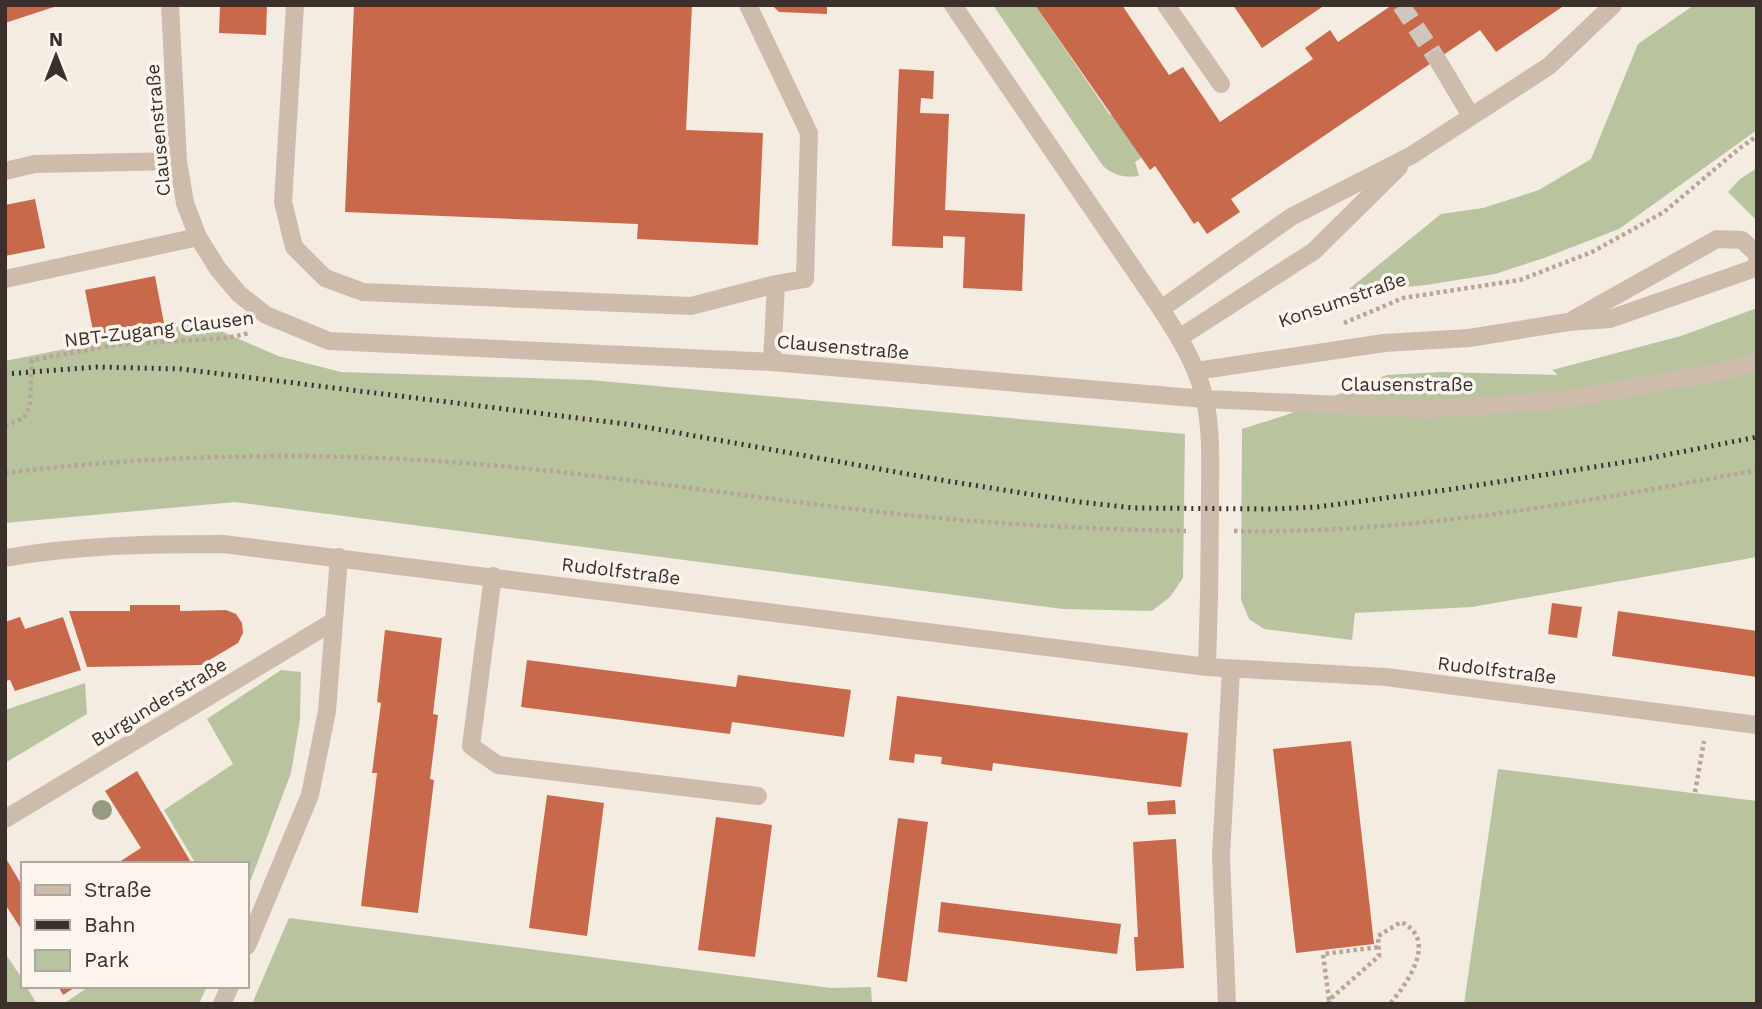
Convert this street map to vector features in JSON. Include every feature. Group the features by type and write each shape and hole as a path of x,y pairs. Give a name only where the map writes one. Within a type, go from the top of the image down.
{"street":[{"name":"Clausenstraße","path":"170,5 178,161 185,203 198,237 218,270 239,294 266,316 329,341 772,362 1205,399 1431,409 1540,402 1720,372 1757,362"},
{"path":"295,5 283,202 294,247 325,278 363,292 691,306 805,279 809,133 748,5"},
{"path":"954,5 1161,309 1196,371 1205,399 1210,440 1207,667"},
{"path":"1166,5 1221,84"},
{"path":"1161,309 1291,217 1412,155 1549,66 1613,5"},
{"path":"1437,60 1471,116"},
{"path":"1179,338 1314,251 1412,155"},
{"path":"5,171 35,164 178,161"},
{"path":"5,279 198,237"},
{"path":"1568,322 1717,239 1742,240 1757,254"},
{"path":"1196,371 1384,343 1469,338 1568,322 1609,319 1755,268 1757,261"},
{"path":"772,362 776,284"},
{"name":"Rudolfstraße","path":"5,558 52,550 143,544 223,544 1207,667 1386,677 1757,725"},
{"path":"248,944 310,795 327,711 339,557"},
{"path":"493,576 471,746 498,765 758,796"},
{"name":"Burgunderstraße","path":"5,819 334,621"},
{"path":"1227,1004 1221,856 1231,669"},
{"path":"222,1004 229,988"}],"path":[{"name":"Konsumstraße","path":"1342,324 1404,298 1520,280 1592,252 1664,212 1757,136"},
{"name":"NBT-Zugang Clausen","path":"5,426 24,418 30,407 32,360 115,345 226,338 286,325"},
{"path":"5,473 154,459 258,455 360,457 475,464 608,477 985,523 1158,530"},
{"path":"1266,532 1456,518 1634,493 1757,470"},
{"path":"1695,792 1700,756 1710,719"},
{"path":"1323,1004 1379,956 1378,936 1401,922 1409,926 1417,939 1416,968 1390,1004"},
{"path":"1329,1001 1323,954 1378,947"}],"green space":[{"path":"993,5 1035,5 1142,157 1135,162 1139,176 1120,176 1103,166"},
{"path":"1694,5 1757,5 1757,130 1619,229 1495,274 1426,285 1349,289 1441,214 1483,208 1539,190 1591,159 1638,44"},
{"path":"1757,168 1757,221 1728,192 1740,179"},
{"path":"1757,308 1757,557 1472,607 1355,613 1352,640 1264,629 1249,619 1241,600 1242,429 1286,415 1387,375 1442,372 1558,375 1552,370 1681,336"},
{"path":"200,322 278,356 341,372 590,380 1185,434 1183,578 1170,597 1152,611 1063,609 235,502 5,523 5,361"},
{"path":"281,670 301,672 300,719 291,773 248,887 248,862 195,862 164,810 233,764 207,719"},
{"path":"85,683 87,714 5,763 5,710"},
{"path":"1498,769 1757,801 1757,1004 1464,1004"},
{"path":"289,918 831,988 871,987 872,1004 252,1004"},
{"path":"5,953 21,977 21,988 27,988 37,1004 5,1004"},
{"path":"87,988 206,988 199,1004 63,1004"}],"building":[{"path":"5,5 57,5 57,6 5,23"},
{"path":"220,5 267,5 266,35 219,33"},
{"path":"354,5 692,5 686,130 763,133 758,245 637,239 638,224 345,212"},
{"path":"772,5 827,5 827,14 779,12"},
{"path":"1035,5 1122,5 1169,75 1183,67 1220,122 1313,59 1305,48 1330,30 1338,42 1392,5 1565,5 1496,52 1480,30 1231,199 1240,212 1207,234 1198,221 1194,224 1155,166 1150,170"},
{"path":"1233,5 1325,5 1262,48"},
{"path":"899,69 934,71 933,99 921,98 920,113 949,114 945,210 1025,214 1022,291 963,288 965,237 943,236 943,248 892,246"},
{"path":"35,199 45,248 5,256 5,205"},
{"path":"155,276 164,323 94,336 85,290"},
{"path":"1552,603 1582,607 1577,638 1548,634"},
{"path":"130,605 180,605 180,611 226,610 236,614 242,623 243,633 238,643 201,665 87,667 69,611 130,611"},
{"path":"1618,611 1757,631 1757,677 1612,656"},
{"path":"20,617 25,629 63,617 81,670 15,691 10,680 5,681 5,622"},
{"path":"385,630 442,638 433,714 438,715 430,779 434,780 418,913 361,906 377,773 372,773 381,703 377,702"},
{"path":"527,660 736,687 738,675 851,690 844,737 732,722 730,734 521,707"},
{"path":"897,696 1188,733 1181,787 993,763 992,771 941,764 942,757 915,754 914,763 889,760"},
{"path":"1351,741 1374,944 1296,953 1273,749"},
{"path":"137,771 191,862 119,862 141,848 105,791"},
{"path":"547,795 604,803 587,936 529,928"},
{"path":"1175,800 1176,814 1148,815 1147,802"},
{"path":"716,817 772,825 755,957 698,950"},
{"path":"898,818 928,822 907,982 877,977"},
{"path":"1176,839 1184,968 1136,971 1134,937 1138,937 1133,842"},
{"path":"5,857 21,884 21,929 5,904"},
{"path":"941,902 1121,924 1117,954 938,932"},
{"path":"59,988 74,988 63,995"}],"tunnel":[{"path":"1401,5 1437,59"}],"railway":[{"path":"5,374 97,367 181,369 634,425 941,480 1134,508 1317,507 1645,459 1757,437"}]}
